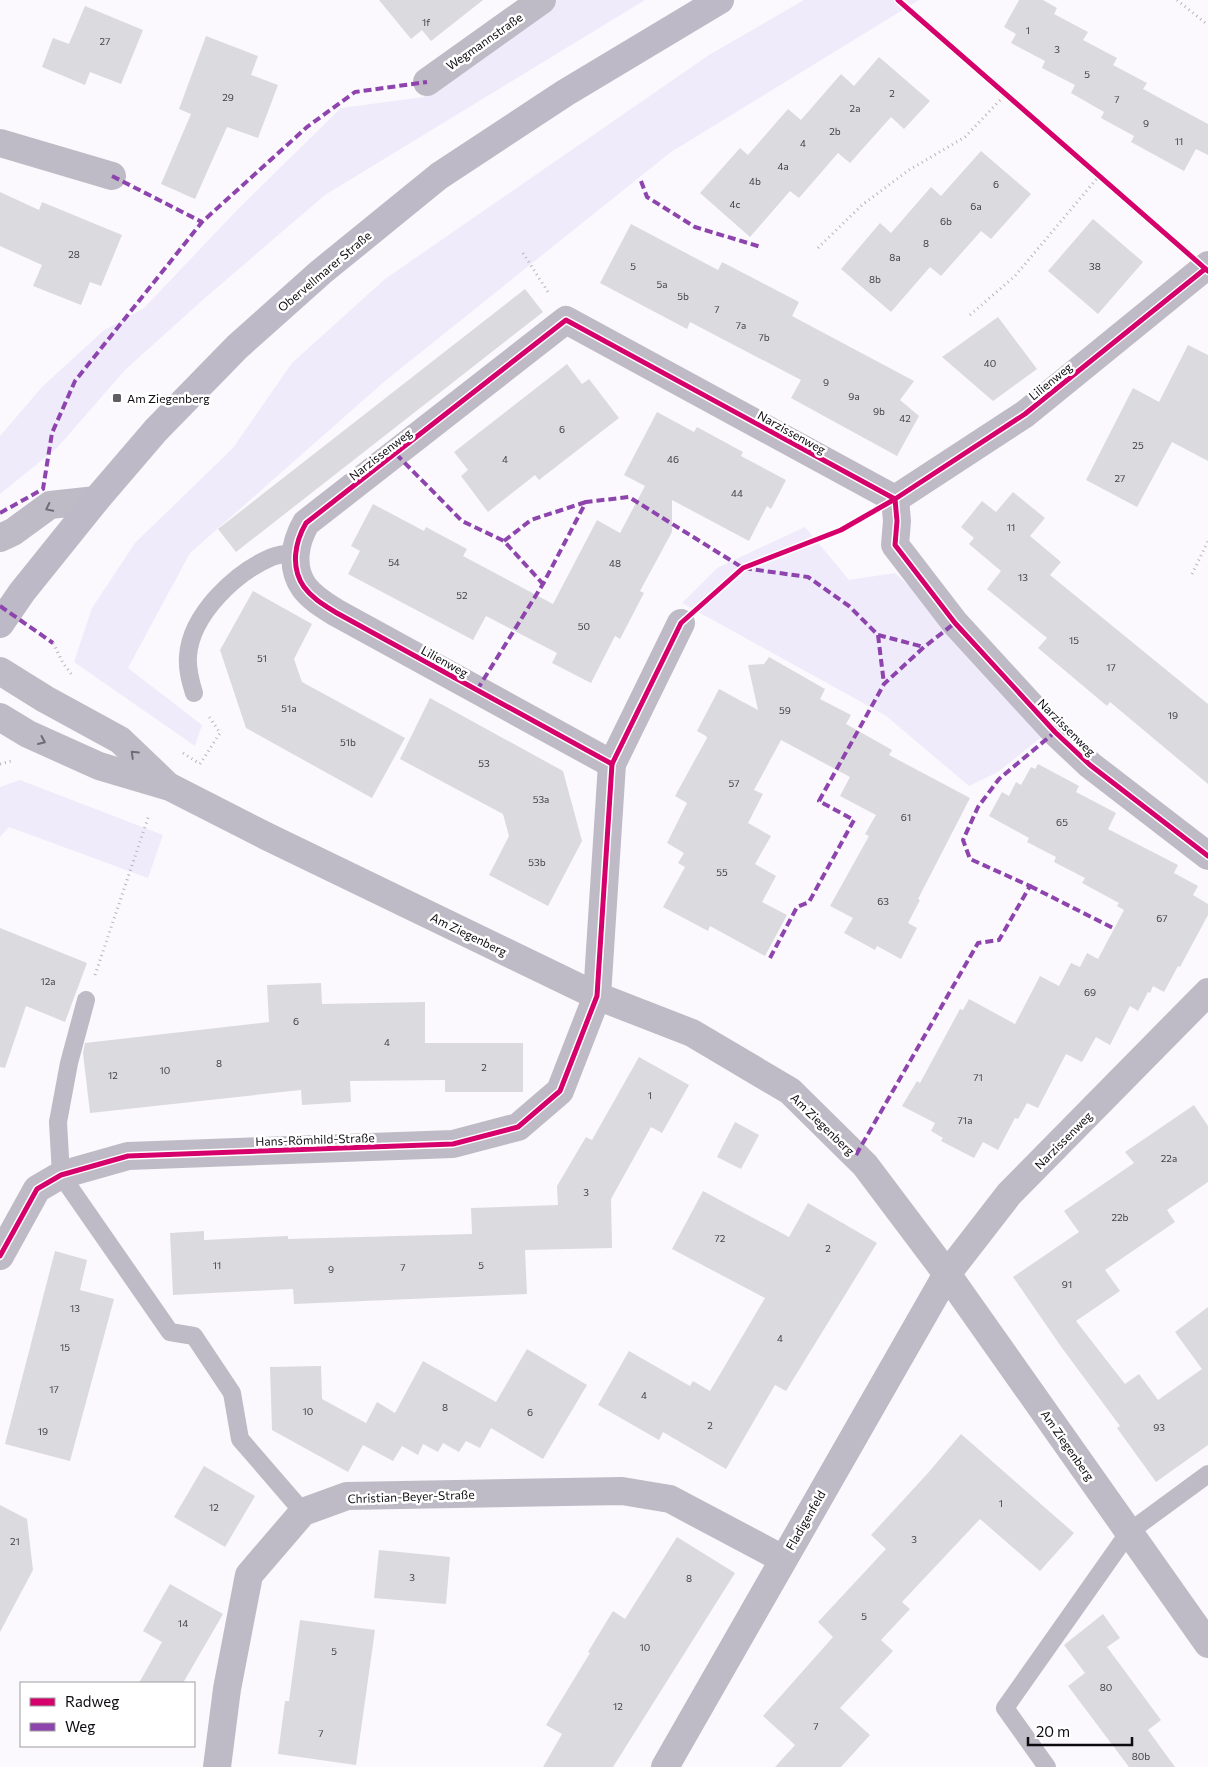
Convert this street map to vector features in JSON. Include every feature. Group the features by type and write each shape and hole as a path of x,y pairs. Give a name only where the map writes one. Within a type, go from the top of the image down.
{"main road":[{"name":"Obervellmarer Straße","path":"0,624 22,592 96,500 156,430 237,346 321,272 439,176 566,93 720,0"}],"street":[{"name":"Wegmannstraße","path":"426,82 542,0"},
{"path":"0,143 112,176"},
{"name":"Lilienweg","path":"895,499 1025,414 1207,268"},
{"name":"Narzissenweg","path":"295,552 299,536 306,523 566,320 895,499 895,546 955,623 1055,732 1090,764 1208,856"},
{"path":"0,538 13,532 50,504 96,500"},
{"name":"Lilienweg","path":"295,552 297,569 303,586 316,599 335,612 612,764"},
{"path":"596,996 612,764 681,623"},
{"name":"Am Ziegenberg","path":"0,671 45,700 120,740 170,787"},
{"name":"Am Ziegenberg","path":"0,717 28,734 100,766 170,787 266,836 596,996 692,1033 790,1091 865,1165 947,1274 1208,1644"},
{"name":"Narzissenweg","path":"947,1274 1009,1194 1208,992"},
{"name":"Hans-Römhild-Straße","path":"0,1256 37,1189 61,1175 128,1156 452,1144 518,1127 560,1092 596,996"},
{"name":"Fladigenfeld","path":"665,1767 947,1274"},
{"name":"Christian-Beyer-Straße","path":"217,1767 227,1689 249,1575 303,1512 347,1496 622,1491 670,1499 783,1559"}],"lane":[{"path":"194,693 188,674 188,654 194,632 204,612 246,571 274,556 295,552"},
{"path":"86,1000 69,1063 58,1122 61,1175 170,1332 194,1336 232,1393 240,1439 303,1512"},
{"path":"1048,1767 1005,1708 1129,1532 1208,1474"}],"path":[{"path":"1177,0 1208,25"},
{"path":"818,248 862,205 909,170 966,137 1005,95"},
{"path":"970,315 1015,276 1099,176"},
{"path":"524,253 566,320"},
{"path":"1192,574 1208,542"},
{"path":"53,642 63,663"},
{"path":"194,693 220,733 200,764"},
{"path":"86,1000 150,815"}],"shaded area":[{"path":"558,0 645,0 325,195 206,297 125,370 57,448 0,494 0,436 42,387 103,331 144,308 238,209 341,108 424,97"},
{"path":"804,0 919,0 671,152 385,381 190,553 128,668 202,725 195,746 74,662 92,608 135,543 233,448 292,363 385,279 709,55"},
{"path":"805,527 849,580 895,573 930,606 1044,735 998,772 969,786 885,715 682,603 717,568"},
{"path":"20,780 163,835 148,878 9,827 0,837 0,787"}],"building":[{"path":"379,0 483,0 431,41 422,30 411,39"},
{"path":"1019,0 1043,0 1057,8 1054,14 1088,32 1083,40 1117,58 1113,65 1147,83 1143,89 1208,124 1208,155 1196,149 1184,171 1131,142 1134,136 1101,118 1104,112 1071,93 1075,85 1042,68 1045,61 1011,43 1016,34 1004,27"},
{"path":"85,6 143,30 121,84 90,72 85,85 42,67 53,38 69,44"},
{"path":"206,36 258,56 251,75 278,85 258,138 227,127 195,199 161,184 191,114 179,109"},
{"path":"879,57 930,101 904,129 891,117 850,163 838,153 799,198 790,191 750,237 700,193 740,148 748,155 788,109 801,120 841,74 854,86"},
{"path":"981,151 1031,194 991,239 981,231 941,276 930,267 891,312 841,269 880,223 891,233 931,187 941,196"},
{"path":"0,192 39,210 42,202 122,235 101,286 90,282 81,305 33,286 42,265 0,246"},
{"path":"1093,219 1143,262 1098,314 1048,271"},
{"path":"631,224 718,270 722,262 799,302 792,316 914,381 900,400 919,416 897,456 791,398 801,380 690,322 687,329 600,283"},
{"path":"525,289 543,312 236,552 218,529"},
{"path":"998,317 1037,369 993,401 942,357"},
{"path":"1188,345 1208,355 1208,461 1172,442 1137,507 1086,480 1133,388 1159,402"},
{"path":"567,364 582,384 589,379 619,418 539,480 535,475 488,512 461,476 468,470 454,452"},
{"path":"657,412 694,432 697,427 743,452 741,456 786,480 771,509 767,506 749,541 672,500 672,532 640,591 644,593 620,639 615,636 591,683 552,663 557,653 486,616 473,640 348,574 360,551 351,546 373,504 424,531 426,527 467,549 463,556 553,604 597,520 620,533 645,486 624,475"},
{"path":"1013,492 1045,518 1030,536 1061,562 1050,575 1208,704 1208,784 1110,702 1107,706 1038,648 1047,638 987,589 1001,571 969,544 974,538 961,527 982,501 996,512"},
{"path":"253,591 312,624 294,659 302,682 405,738 372,798 246,728 220,650"},
{"path":"769,657 825,689 820,699 851,715 846,724 892,750 889,755 970,798 918,899 920,900 908,923 917,928 901,959 877,946 875,950 844,933 853,918 830,906 869,836 865,834 876,815 840,796 850,777 781,740 754,790 763,794 748,823 771,836 755,864 776,876 762,902 787,915 765,956 710,926 708,931 663,907 685,867 678,863 684,853 667,843 687,803 675,796 707,738 697,731 719,689 758,710 748,665 764,664"},
{"path":"430,698 563,771 582,841 548,906 489,875 509,836 503,814 400,759"},
{"path":"1038,764 1079,786 1076,792 1116,813 1108,829 1178,865 1174,873 1198,886 1193,895 1208,904 1208,915 1164,992 1153,986 1138,1011 1130,1006 1110,1045 1096,1037 1082,1062 1066,1054 1038,1108 1027,1103 1018,1119 1015,1118 998,1150 983,1142 974,1158 941,1141 943,1138 931,1131 935,1123 902,1106 917,1081 920,1083 960,1009 963,1010 969,999 1015,1024 1040,976 1059,986 1071,963 1080,967 1087,953 1098,959 1124,910 1117,906 1119,903 1082,883 1085,878 1054,862 1056,857 1027,842 1029,838 989,816 1002,792 1009,796 1016,782 1021,785 1031,767 1035,769"},
{"path":"0,928 87,963 65,1022 26,1006 5,1068 0,1067"},
{"path":"321,983 322,1004 425,1002 425,1043 523,1043 523,1092 445,1092 445,1080 350,1081 351,1102 302,1105 301,1090 90,1113 83,1053 85,1043 269,1022 267,985"},
{"path":"639,1057 689,1085 662,1133 651,1127 611,1199 612,1248 525,1250 527,1294 294,1304 293,1289 173,1295 170,1233 204,1231 204,1240 288,1236 288,1239 472,1234 471,1208 558,1205 557,1186 586,1137 592,1140"},
{"path":"1194,1105 1208,1126 1208,1182 1167,1210 1175,1222 1105,1270 1120,1291 1076,1321 1125,1384 1139,1374 1158,1400 1202,1369 1175,1332 1208,1307 1208,1445 1156,1482 1117,1428 1120,1426 1062,1348 1013,1277 1079,1232 1064,1211 1134,1163 1125,1152"},
{"path":"735,1122 759,1135 741,1169 717,1157"},
{"path":"703,1191 789,1237 808,1203 877,1243 786,1391 775,1385 726,1469 663,1432 659,1440 598,1405 629,1351 690,1386 693,1381 710,1391 765,1298 672,1249"},
{"path":"55,1251 87,1260 80,1290 114,1299 70,1461 5,1444"},
{"path":"527,1349 587,1385 543,1459 491,1428 480,1448 466,1441 459,1452 443,1443 438,1452 423,1444 418,1455 402,1446 393,1461 363,1445 348,1472 272,1430 270,1367 321,1366 322,1399 366,1423 377,1402 395,1413 423,1361 496,1402"},
{"path":"961,1434 1074,1533 1040,1571 980,1519 902,1602 910,1609 881,1640 893,1651 840,1708 870,1735 841,1767 775,1767 795,1745 763,1716 833,1637 818,1622 886,1549 871,1535"},
{"path":"204,1466 255,1496 225,1547 174,1517"},
{"path":"0,1505 27,1519 33,1570 0,1632"},
{"path":"677,1537 735,1573 613,1767 543,1767 562,1734 546,1725 590,1653 588,1652 613,1611 625,1619"},
{"path":"379,1550 450,1557 446,1604 374,1598"},
{"path":"170,1584 223,1614 184,1682 140,1682 162,1642 143,1631"},
{"path":"1103,1614 1120,1638 1107,1647 1161,1720 1148,1730 1175,1767 1129,1767 1068,1686 1085,1673 1064,1645"},
{"path":"300,1620 375,1630 356,1765 278,1754 285,1701 289,1701"}],"marked path":[{"path":"0,513 43,489 52,433 75,381 202,222 307,127 355,92 427,82"},
{"path":"112,176 202,222"},
{"path":"641,181 647,197 695,227 761,247"},
{"path":"396,454 462,521 504,541 543,584"},
{"path":"477,690 543,584 586,502 629,497 743,568 808,577 849,606 878,635 884,684"},
{"path":"504,541 531,520 586,502"},
{"path":"0,606 53,643"},
{"path":"770,958 797,907 809,902 854,820 819,801 884,684 924,647 955,623"},
{"path":"878,635 924,647"},
{"path":"856,1155 978,943 999,940 1030,886 970,859 963,840 978,807 999,779 1055,732"},
{"path":"1030,886 1113,928"}],"cycle path":[{"path":"898,0 1208,271"},
{"path":"0,1256 37,1189 61,1175 128,1156 453,1144 518,1127 560,1091 597,996 612,764 681,623 743,568 841,530 895,499 1025,414 1205,269"},
{"path":"612,764 335,612 314,598 304,587 297,571 296,563 297,546 306,523 566,320 895,499"},
{"path":"895,499 897,521 895,545 955,623 1055,732 1090,765 1208,856"}],"place":[{"name":"Am Ziegenberg","path":"117,398"}]}
